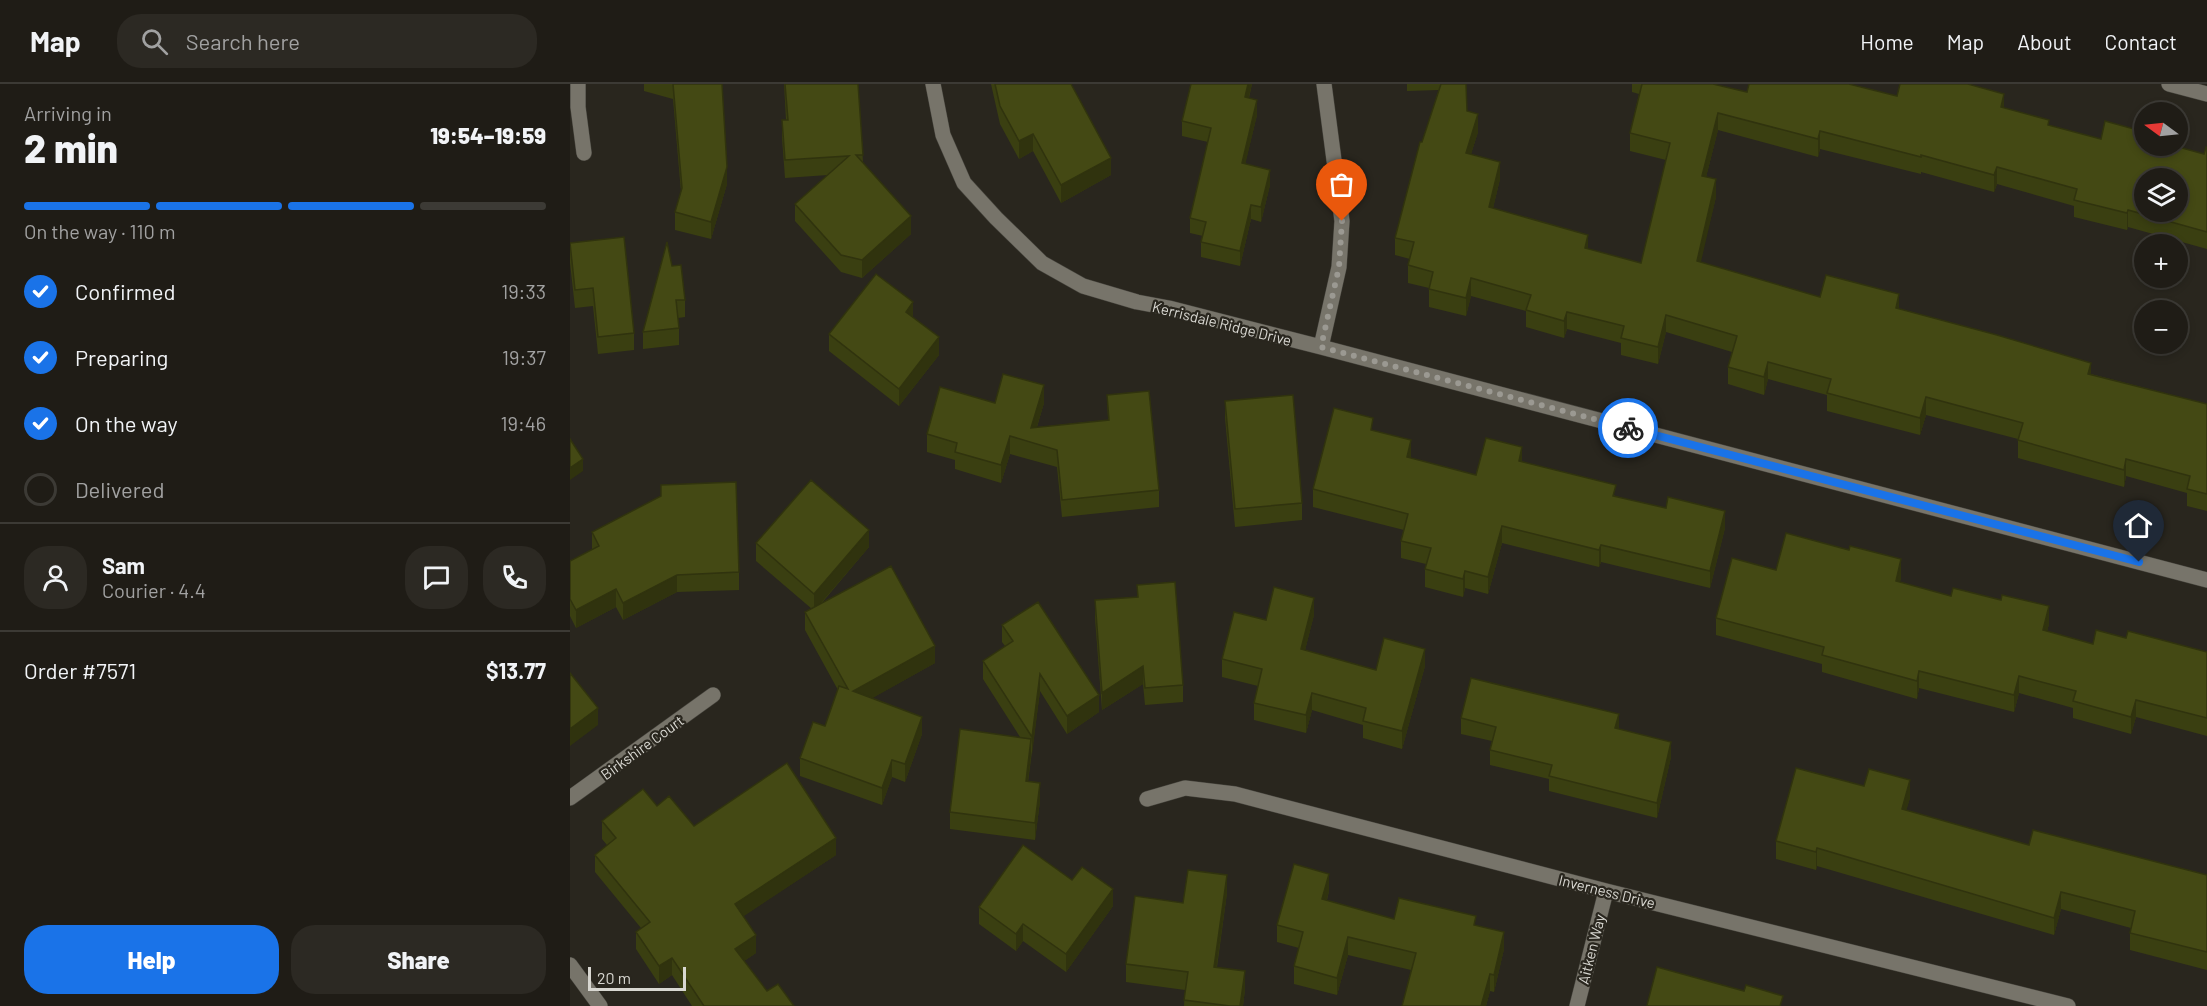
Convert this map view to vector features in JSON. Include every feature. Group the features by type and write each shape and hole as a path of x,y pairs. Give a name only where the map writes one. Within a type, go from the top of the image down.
{"street":[{"path":"578,84 578,107 584,153"},
{"name":"Kerrisdale Ridge Drive","path":"933,84 943,135 964,183 1042,263 1083,286 1137,302 1321,347 2207,580"},
{"path":"1321,347 1339,267 1342,221 1324,84"},
{"path":"2169,84 2207,94"},
{"name":"Birkshire Court","path":"570,798 713,695"},
{"name":"Inverness Drive","path":"1147,799 1185,788 1235,795 1606,891 2068,1006"},
{"name":"Aitken Way","path":"1577,1006 1606,891"},
{"path":"570,965 600,1006"}],"building":[{"path":"673,84 722,84 727,167 711,222 675,212 682,188"},
{"path":"785,84 858,84 863,155 856,155 911,216 862,260 841,255 795,204 849,156 785,160 782,120 788,120"},
{"path":"995,84 1071,84 1111,158 1061,185 1033,134 1019,141 1000,106"},
{"path":"1191,84 1248,84 1245,97 1257,100 1242,163 1270,170 1261,207 1251,205 1240,251 1201,242 1206,222 1190,218 1211,128 1182,121"},
{"path":"1441,84 1466,84 1467,111 1478,114 1466,153 1500,162 1489,207 1588,235 1585,248 1641,263 1670,143 1630,133 1642,84 1713,84 1747,92 1749,84 1849,84 1897,96 1900,84 1968,84 2004,94 2001,107 2049,120 2048,125 2101,139 2105,121 2134,129 2134,156 2188,156 2188,150 2204,154 2206,147 2207,232 2171,222 2188,222 2188,168 2134,168 2134,212 2128,210 2127,213 2074,200 2077,189 1997,167 1994,175 1820,131 1818,139 1718,113 1702,176 1716,179 1697,261 1820,297 1826,275 1899,294 1896,308 2091,363 2088,374 2207,404 2207,494 2187,489 2190,476 2126,459 2124,470 2018,440 2023,423 1926,397 1920,418 1827,393 1831,379 1768,362 1764,377 1728,367 1737,336 1666,315 1658,347 1621,338 1624,326 1567,312 1564,321 1526,310 1531,295 1471,278 1466,298 1429,289 1433,272 1408,265 1414,242 1395,238 1420,142 1422,142"},
{"path":"624,237 634,333 598,337 593,288 575,290 570,243"},
{"path":"667,242 672,266 681,265 685,300 676,300 679,328 643,332"},
{"path":"876,274 913,302 906,312 939,337 899,389 829,334"},
{"path":"1003,374 1044,385 1031,428 1109,420 1107,395 1149,391 1159,490 1062,500 1057,450 1010,436 1001,465 955,452 957,443 927,434 940,387 995,403"},
{"path":"1293,395 1302,503 1235,509 1225,401"},
{"path":"1334,408 1373,418 1371,430 1411,440 1407,457 1476,475 1486,438 1522,447 1519,461 1616,485 1613,496 1666,508 1668,497 1725,511 1710,571 1601,545 1599,550 1502,526 1488,577 1465,571 1463,579 1425,569 1431,548 1401,541 1408,514 1313,489"},
{"path":"570,439 583,459 570,468"},
{"path":"811,480 869,530 814,594 756,543"},
{"path":"736,482 739,572 677,575 623,603 616,589 576,610 570,599 570,561 599,546 592,532 661,496 661,485"},
{"path":"1786,533 1849,550 1850,546 1901,559 1896,581 1951,596 1953,588 2001,600 2002,595 2049,606 2043,630 2093,644 2096,630 2126,638 2128,631 2207,652 2207,718 2136,700 2131,717 2073,701 2076,691 2019,676 2014,695 1919,671 1917,681 1822,655 1824,647 1716,618 1732,558 1776,570"},
{"path":"891,566 935,646 853,691 922,717 905,764 892,760 882,788 800,758 813,722 825,726 839,686 848,689 805,612"},
{"path":"1175,582 1183,685 1145,688 1143,666 1102,693 1095,600 1138,597 1137,585"},
{"path":"1274,587 1314,598 1301,649 1376,670 1384,638 1425,649 1402,731 1363,721 1366,708 1312,693 1306,715 1254,703 1262,669 1222,659 1234,612 1266,620"},
{"path":"1038,602 1099,695 1067,716 1040,674 1032,737 983,661 1013,641 1002,625"},
{"path":"570,673 598,708 570,729"},
{"path":"1471,678 1619,714 1615,728 1671,742 1657,803 1549,776 1552,765 1490,750 1496,727 1461,718"},
{"path":"960,729 1031,739 1026,781 1040,783 1035,823 950,812"},
{"path":"787,763 836,838 735,904 756,935 735,949 767,991 778,984 794,1006 704,1006 672,958 659,966 636,932 650,922 595,855 616,838 602,821 643,789 657,806 669,796 694,826"},
{"path":"1796,768 1864,786 1869,769 1910,780 1902,809 2029,845 2033,830 2207,875 2207,952 2130,933 2135,911 2061,892 2054,918 1817,848 1816,852 1776,841"},
{"path":"1023,845 1072,880 1082,867 1113,889 1066,954 1023,924 1016,934 979,907"},
{"path":"1294,864 1329,874 1322,899 1394,919 1399,898 1476,916 1474,925 1504,932 1494,975 1490,974 1481,1006 1402,1006 1416,953 1348,937 1337,978 1294,966 1303,932 1277,925"},
{"path":"1188,870 1227,875 1214,967 1245,971 1240,1006 1184,1000 1188,972 1126,964 1135,896 1183,903"},
{"path":"1657,967 1744,991 1746,985 1783,996 1780,1006 1649,1006 1647,1005"}],"way so far":[{"path":"1342,221 1339,267 1321,347 1628,428"}],"route":[{"path":"1628,428 2139,562"}]}
